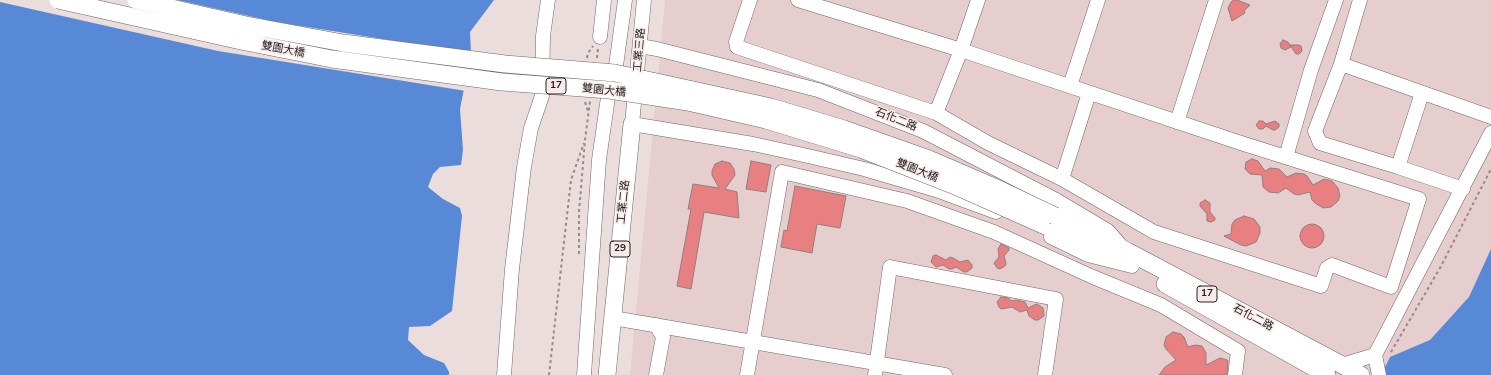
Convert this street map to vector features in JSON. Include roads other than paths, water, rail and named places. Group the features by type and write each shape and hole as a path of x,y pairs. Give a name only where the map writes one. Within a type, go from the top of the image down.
{"main road":[{"name":"雙園大橋","path":"58,0 241,41 332,59 502,82 609,90 688,102 766,120 861,149 953,186 1048,220"},
{"name":"雙園大橋","path":"136,0 246,25 343,43 505,64 615,73 771,107 928,159 994,187 1048,220"},
{"name":"工業二路","path":"607,375 632,124"},
{"name":"石化二路","path":"1048,220 1129,258 1360,374"},
{"name":"石化二路","path":"1129,258 1327,375"}],"street":[{"path":"504,375 512,269 524,167 531,128 542,96 543,36 548,0"},
{"path":"600,37 604,0"},
{"path":"615,73 625,0"},
{"name":"工業三路","path":"632,124 644,0"},
{"path":"750,0 736,42 737,47 936,113 988,143 1062,179 1154,232 1162,235 1321,286 1327,268 1332,265 1391,287 1419,199 1177,122 960,50 798,0"},
{"path":"936,113 978,0"},
{"path":"1070,86 1098,0"},
{"path":"1177,122 1216,0"},
{"path":"1286,157 1310,70 1336,0"},
{"path":"1360,0 1341,64 1315,131 1320,143 1463,189"},
{"name":"石化二路","path":"640,46 818,90 923,131 1062,204 1108,231 1129,258"},
{"path":"1341,64 1491,117"},
{"path":"584,375 599,160 609,90"},
{"path":"1062,179 1089,92"},
{"path":"1398,167 1422,93"},
{"name":"石化二路","path":"632,124 753,144 864,169 936,190 1000,213 1088,255 1129,258"},
{"path":"1379,375 1375,355 1491,134"},
{"path":"747,375 782,172 914,204 994,232 1093,277 1161,305 1238,351 1235,375"},
{"path":"876,369 890,267 1056,299 1045,375"},
{"path":"613,318 753,342 876,369 945,375"},
{"path":"656,325 663,337 656,375"},
{"path":"1342,365 1375,355"}],"water":[{"path":"0,0 494,0 470,32 471,54 460,109 463,150 461,165 440,167 433,174 428,187 443,199 460,208 462,216 452,311 430,326 409,327 408,340 424,355 444,363 449,375 0,375"},
{"path":"1491,249 1491,375 1381,375 1390,357 1430,340 1469,297"}]}
